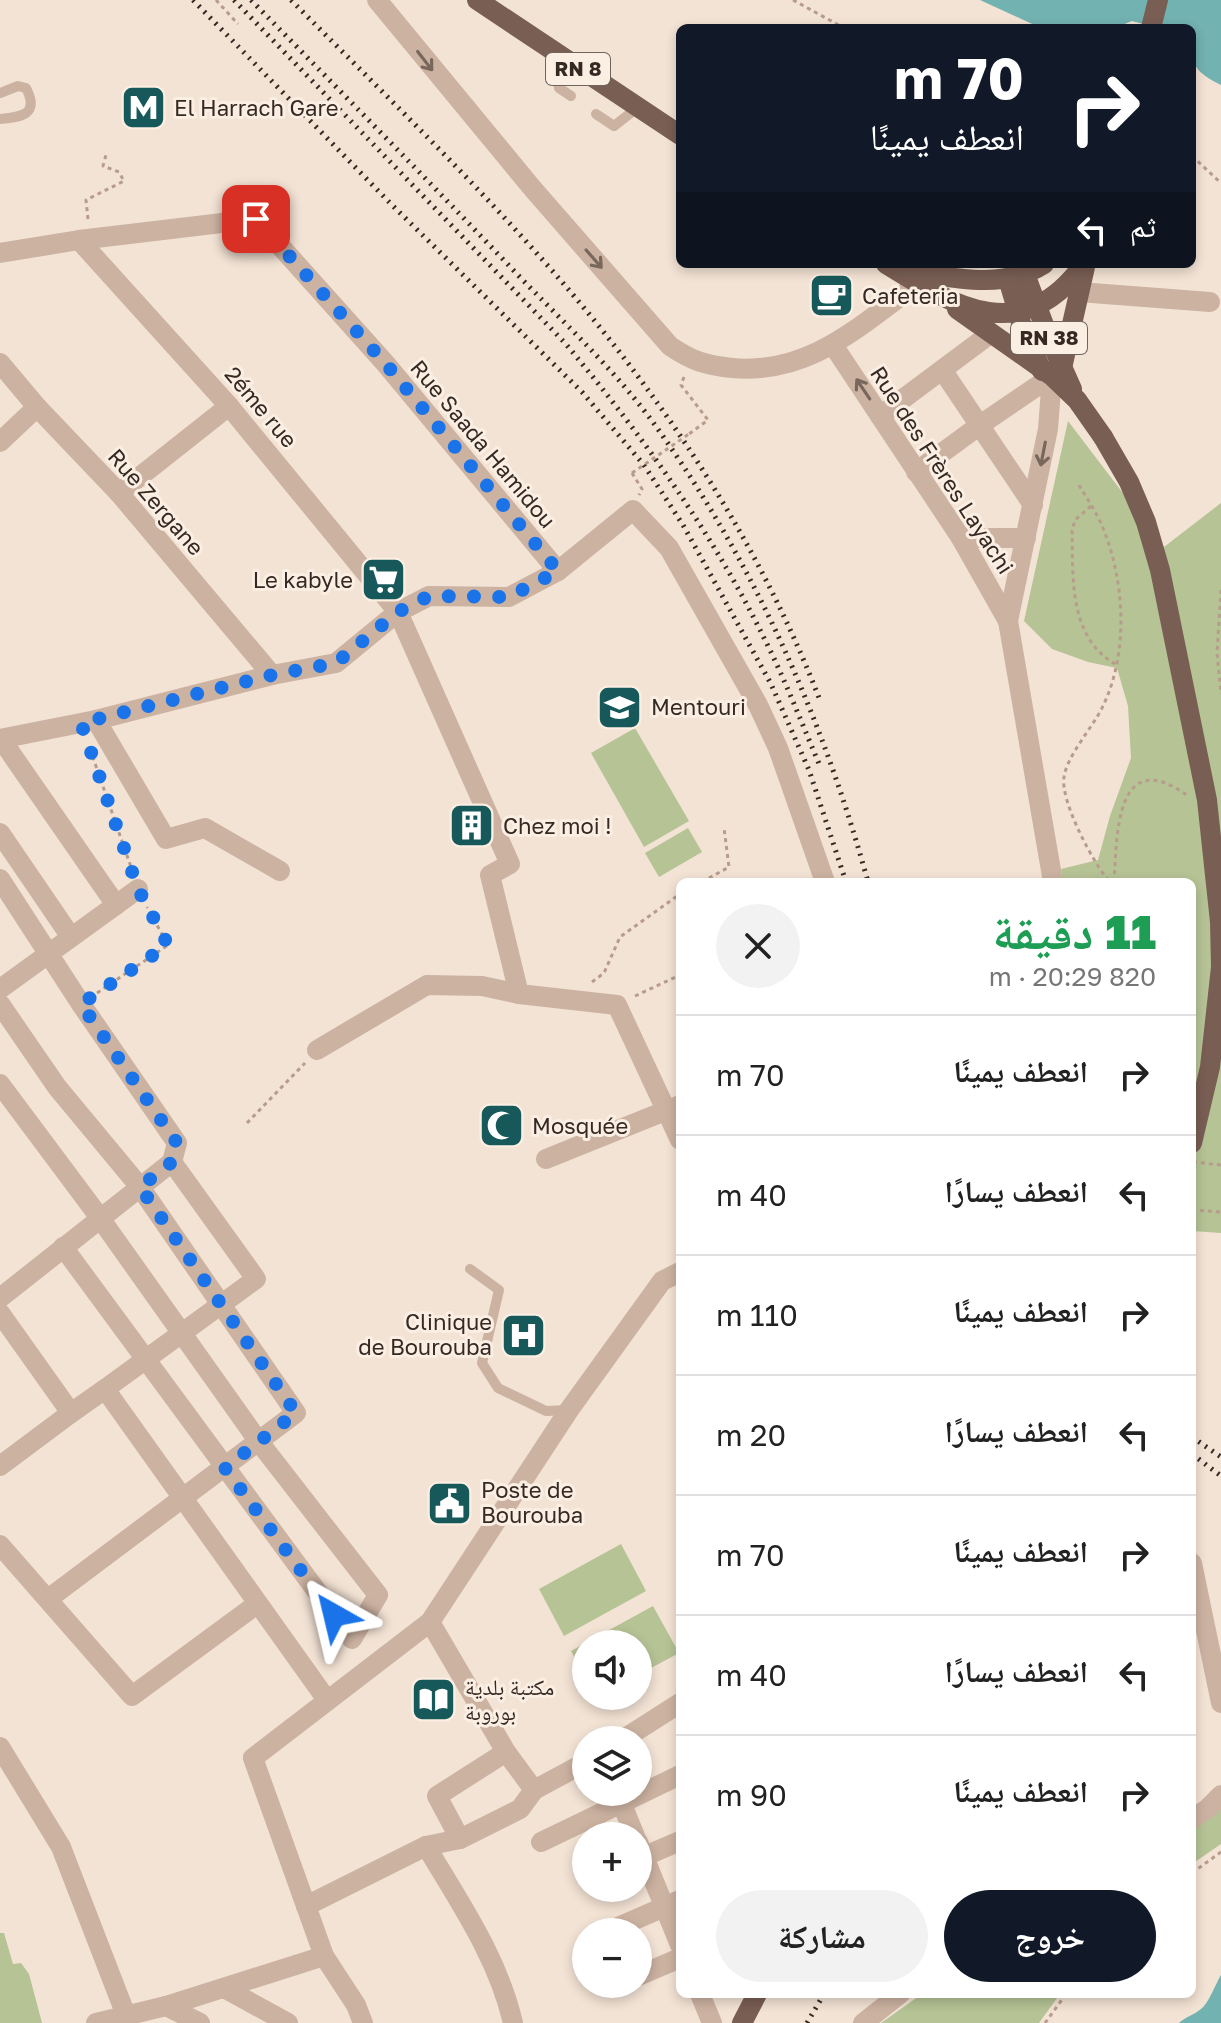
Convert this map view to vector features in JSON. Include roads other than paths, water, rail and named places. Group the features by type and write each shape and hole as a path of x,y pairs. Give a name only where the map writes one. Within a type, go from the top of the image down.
{"main road":[{"name":"RN 8","path":"477,0 676,132"},
{"path":"1152,24 1158,0"},
{"path":"893,268 916,285 989,313 1026,308 1056,294 1082,268"},
{"path":"901,268 965,280 1025,272"},
{"path":"942,297 990,334 1052,372 1084,268"},
{"name":"RN 38","path":"1025,272 1026,308 1052,372 1103,437 1129,482 1146,522 1157,558 1207,800 1220,922 1221,967 1210,1067 1196,1126"},
{"path":"742,2023 755,1998"}],"street":[{"path":"377,0 533,189 670,346 690,360 757,370 785,366 833,345 916,285"},
{"name":"Rue Saada Hamidou","path":"0,253 85,239 256,219 385,363 558,571"},
{"name":"2éme rue","path":"85,239 229,406 398,612 510,864 490,875 519,994"},
{"path":"1079,292 1210,302"},
{"path":"880,416 990,334"},
{"name":"Rue des Frères Layachi","path":"833,345 961,538 1008,621"},
{"name":"Rue Zergane","path":"0,363 37,407 119,493 272,675"},
{"path":"943,371 1033,505"},
{"path":"916,472 1052,372"},
{"path":"1052,372 1048,429 1008,621 1052,878"},
{"path":"119,493 229,406"},
{"path":"0,442 37,407"},
{"path":"116,905 0,739 88,721 272,675 336,663 398,612 429,596 509,597 558,571 633,510 669,548 758,705 778,748 824,878"},
{"path":"961,538 1026,538"},
{"path":"88,721 166,839 205,828 280,871"},
{"path":"0,833 71,937"},
{"path":"0,879 177,1143 172,1162 0,1298"},
{"path":"0,989 138,889"},
{"path":"317,1050 427,985 482,986 519,994 617,1005 673,1107 546,1159"},
{"path":"0,1004 57,1087 140,1187 296,1413 48,1599"},
{"path":"0,1084 100,1218 259,1442 378,1595 352,1639 63,1247"},
{"path":"0,1466 256,1279 172,1162"},
{"path":"363,2023 356,2005 324,1956 253,1758 430,1622 569,1410 662,1281 676,1274"},
{"path":"0,1313 71,1413"},
{"path":"105,1389 327,1700"},
{"path":"0,1545 132,1696 257,1604"},
{"path":"1196,1582 1221,1703"},
{"path":"430,1622 506,1752 534,1790"},
{"path":"644,1726 676,1706"},
{"path":"0,1747 61,1847 128,2019"},
{"path":"460,1839 437,1796 506,1752"},
{"path":"306,1906 426,1846 460,1839 520,1809 534,1790 572,1770"},
{"path":"652,1786 676,1777"},
{"path":"1196,1816 1221,1795"},
{"path":"541,1842 606,1806"},
{"path":"652,1849 676,1842"},
{"path":"426,1846 481,1936 508,1999 513,2023"},
{"path":"652,1872 672,1903 676,1924"},
{"path":"638,1918 672,1903"},
{"path":"96,2023 128,2019 324,1956"},
{"path":"652,1970 676,1960"},
{"path":"224,1988 288,2023"},
{"path":"702,1998 712,2023"},
{"path":"863,2023 895,1998"},
{"path":"166,2006 200,2023"}],"lane":[{"path":"553,52 559,88 571,96"},
{"path":"0,93 18,86 26,88 31,104 23,116 0,119"},
{"path":"596,114 614,126 637,108"},
{"path":"470,1269 499,1290 482,1363 498,1388 546,1411 569,1410"}],"water":[{"path":"980,0 1221,0 1221,85 1196,66 1196,24 1143,24 1132,21 1125,24 1032,24"},
{"path":"1221,1975 1221,2023 1179,2023 1204,2006"}],"railway":[{"path":"193,0 391,204 582,392 644,465 683,525 771,684 809,770 845,878"},
{"path":"234,0 565,343 622,413 700,525 746,602 820,766"},
{"path":"251,0 588,347 655,425 724,532 782,644 830,761 867,878"},
{"path":"291,0 511,225 625,360 664,413 736,524 796,642 821,703"},
{"path":"1196,1440 1221,1457"},
{"path":"1196,1457 1221,1476"},
{"path":"807,2023 822,1998"}],"place":[{"name":"El Harrach Gare","path":"143,108"},
{"name":"Cafeteria","path":"831,296"},
{"name":"Le kabyle","path":"384,580"},
{"name":"Mentouri","path":"620,707"},
{"name":"Chez moi !","path":"472,826"},
{"name":"Mosquée","path":"501,1126"},
{"name":"Clinique de Bourouba","path":"523,1335"},
{"name":"Poste de Bourouba","path":"450,1503"},
{"name":"مكتبة بلدية بوروبة","path":"434,1700"}]}
